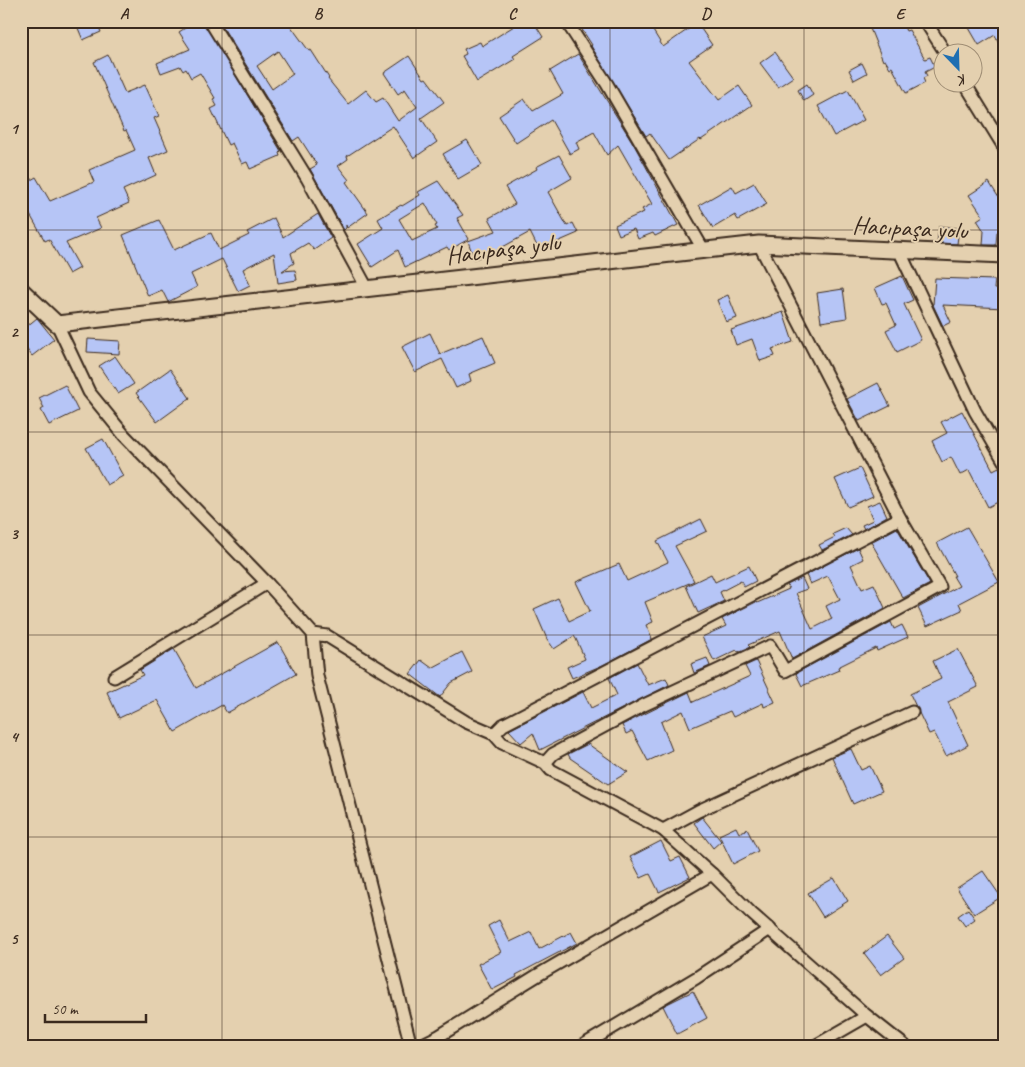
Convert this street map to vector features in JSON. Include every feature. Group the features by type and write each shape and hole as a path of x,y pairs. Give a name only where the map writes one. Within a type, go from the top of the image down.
{"main road":[{"name":"Hacıpaşa yolu","path":"57,324 759,244 1004,255"},
{"path":"21,290 57,324"}],"street":[{"path":"210,21 306,178 367,288"},
{"path":"566,21 607,84 703,249"},
{"path":"925,21 939,42"},
{"path":"970,92 1004,147"},
{"path":"546,762 553,754 644,705 770,646 785,671 940,587 900,518 759,244"},
{"path":"899,250 975,411 1004,462"},
{"path":"57,324 89,392 124,435 268,584 313,634 317,676 411,1046"},
{"path":"494,734 503,725 900,518"},
{"path":"114,677 268,584"},
{"path":"313,634 327,636 466,722 494,734 502,743 546,762 551,770 663,830 712,874 751,913 867,1016 905,1046"},
{"path":"663,830 698,811 912,712"},
{"path":"419,1046 439,1036 538,975 712,874"},
{"path":"582,1046 696,978 770,929"},
{"path":"815,1046 867,1016"}],"building":[{"path":"75,21 96,21 101,32 83,40"},
{"path":"196,21 203,21 281,151 279,153 280,156 250,169 247,162 242,164 232,143 228,145 211,109 217,106 213,99 215,98 200,73 191,78 186,69 183,71 180,66 161,73 157,63 190,49 179,32"},
{"path":"219,21 287,21 309,51 311,50 328,79 348,104 366,90 376,102 383,98 398,121 417,107 405,89 398,94 384,73 409,56 424,79 426,78 444,102 421,118 437,142 414,158 393,126 347,156 348,159 338,166 349,180 346,182 368,213 347,228 346,225 344,230 310,169 317,165 299,137 293,141","holes":["278,51 293,74 272,89 257,66"]},
{"path":"522,21 533,21 543,37 513,56 515,59 477,82 462,56 466,54 464,49 480,42 482,46"},
{"path":"591,21 647,21 663,47 697,23 712,45 689,61 719,100 739,86 752,105 669,160 650,133 646,136 591,46 581,28"},
{"path":"867,21 901,21 906,31 909,30 925,59 930,57 932,68 925,72 927,76 923,78 925,83 906,93 892,67 890,68 885,60 883,61"},
{"path":"965,21 1004,21 1004,53 995,35 982,43 977,42"},
{"path":"775,52 793,77 778,87 760,63"},
{"path":"578,54 633,143 678,225 655,236 653,233 638,239 634,229 619,235 615,225 644,212 642,209 652,204 618,145 607,155 594,132 576,142 579,149 570,154 551,120 516,143 499,116 524,99 533,111 563,94 550,71"},
{"path":"108,55 125,93 145,85 159,116 154,118 168,150 149,158 156,175 123,190 129,203 96,218 101,228 66,243 80,268 69,274 49,239 45,241 21,199 21,186 36,177 50,201 94,182 89,170 135,150 126,130 124,131 94,62"},
{"path":"862,63 867,73 854,80 849,70"},
{"path":"807,84 813,95 804,101 798,90"},
{"path":"848,90 864,120 834,136 818,106"},
{"path":"467,140 482,165 458,179 443,154"},
{"path":"559,155 572,178 548,192 567,226 573,223 578,233 539,250 530,232 501,248 501,250 474,259 468,241 496,231 489,218 515,204 505,187"},
{"path":"438,181 463,215 457,218 469,239 449,250 447,247 405,267 398,250 372,267 358,244 383,228 378,219 420,195 418,192","holes":["425,203 437,225 435,226 437,229 412,241 399,219"]},
{"path":"989,182 1004,206 1004,228 997,232 996,245 983,245 984,231 977,220 983,216 969,195"},
{"path":"754,183 767,204 738,220 735,215 713,228 699,205 732,186 736,193"},
{"path":"318,214 331,238 314,250 308,243 291,253 294,263 282,271 295,270 297,280 278,283 274,253 243,269 250,285 238,291 222,259 191,274 197,287 168,302 162,290 148,296 123,235 159,220 174,250 211,233 219,250 249,235 247,232 274,218 283,237"},
{"path":"939,226 959,228 957,244 937,243"},
{"path":"902,276 913,300 904,304 921,340 897,352 886,330 896,325 886,303 882,304 875,288"},
{"path":"935,278 995,280 994,289 1004,289 1004,308 943,305 951,322 943,326 933,305"},
{"path":"843,289 847,318 821,322 817,293"},
{"path":"728,295 737,318 726,322 717,300"},
{"path":"783,312 793,342 772,349 775,356 760,361 752,339 736,345 731,330"},
{"path":"37,318 54,339 32,356 21,342 21,331"},
{"path":"430,333 440,354 483,336 495,363 469,374 471,381 456,388 442,359 415,372 402,347"},
{"path":"88,339 120,341 119,354 87,352"},
{"path":"115,356 134,384 118,394 99,366"},
{"path":"170,369 190,398 157,422 136,393"},
{"path":"878,383 890,406 859,421 847,399"},
{"path":"65,385 78,411 49,425 41,410 44,408 39,398"},
{"path":"962,411 993,470 999,467 1004,476 1004,499 988,507 969,470 960,475 951,457 942,462 932,441 947,433 941,422"},
{"path":"103,439 123,476 107,485 86,448"},
{"path":"860,468 873,496 848,507 835,479"},
{"path":"880,501 887,516 864,529 862,525 873,520 867,506"},
{"path":"701,519 707,531 675,546 694,581 645,602 653,622 646,625 652,639 603,665 572,678 567,667 585,659 576,639 574,636 554,649 547,639 534,609 558,598 569,621 590,611 576,582 619,564 627,581 668,562 657,541"},
{"path":"967,527 999,582 959,603 962,610 927,626 918,608 959,586 937,543"},
{"path":"846,528 852,535 822,550 819,545 835,537 833,534"},
{"path":"897,528 930,584 903,598 871,542"},
{"path":"858,548 863,559 851,565 862,589 874,584 885,608 792,659 780,631 748,645 750,647 738,652 737,650 714,661 702,637 726,626 722,619 756,602 789,589 787,585 802,578 807,589 796,593 812,629 832,619 826,606 840,599 828,576 810,584 806,575"},
{"path":"749,566 756,581 744,587 741,581 720,592 724,601 698,613 686,586 711,574 715,582"},
{"path":"891,622 894,629 902,625 908,637 877,651 876,648 838,667 839,670 802,686 796,674 798,672"},
{"path":"278,642 296,674 227,713 222,705 175,732 157,700 119,718 107,692 143,675 140,670 174,649 196,688"},
{"path":"958,649 978,687 948,702 968,745 946,756 934,732 929,734 910,694 941,679 933,661"},
{"path":"462,652 472,672 451,683 440,697 410,674 421,660 432,668"},
{"path":"707,658 710,666 694,673 691,664"},
{"path":"756,661 775,702 764,707 763,703 733,717 730,711 690,728 683,711 661,722 672,750 648,761 632,731 626,734 622,725 689,692 693,702 750,676 745,666"},
{"path":"637,663 648,685 666,678 669,685 540,750 533,733 521,743 509,730 583,692 591,708 617,695 609,678"},
{"path":"588,744 628,772 608,784 570,758 568,754"},
{"path":"851,749 861,770 870,766 882,791 853,804 832,757"},
{"path":"702,817 721,841 713,848 694,823"},
{"path":"736,827 739,833 747,829 758,851 733,864 719,835"},
{"path":"661,841 671,861 680,857 690,877 659,892 650,874 641,878 630,857"},
{"path":"983,871 1001,897 974,914 957,888"},
{"path":"834,878 848,901 823,917 808,893"},
{"path":"968,909 975,919 965,926 958,916"},
{"path":"499,920 510,942 531,932 539,949 571,932 577,943 516,975 517,977 492,990 478,964 501,952 488,926"},
{"path":"887,936 904,958 881,975 864,953"},
{"path":"693,991 707,1018 677,1034 663,1006"}]}
